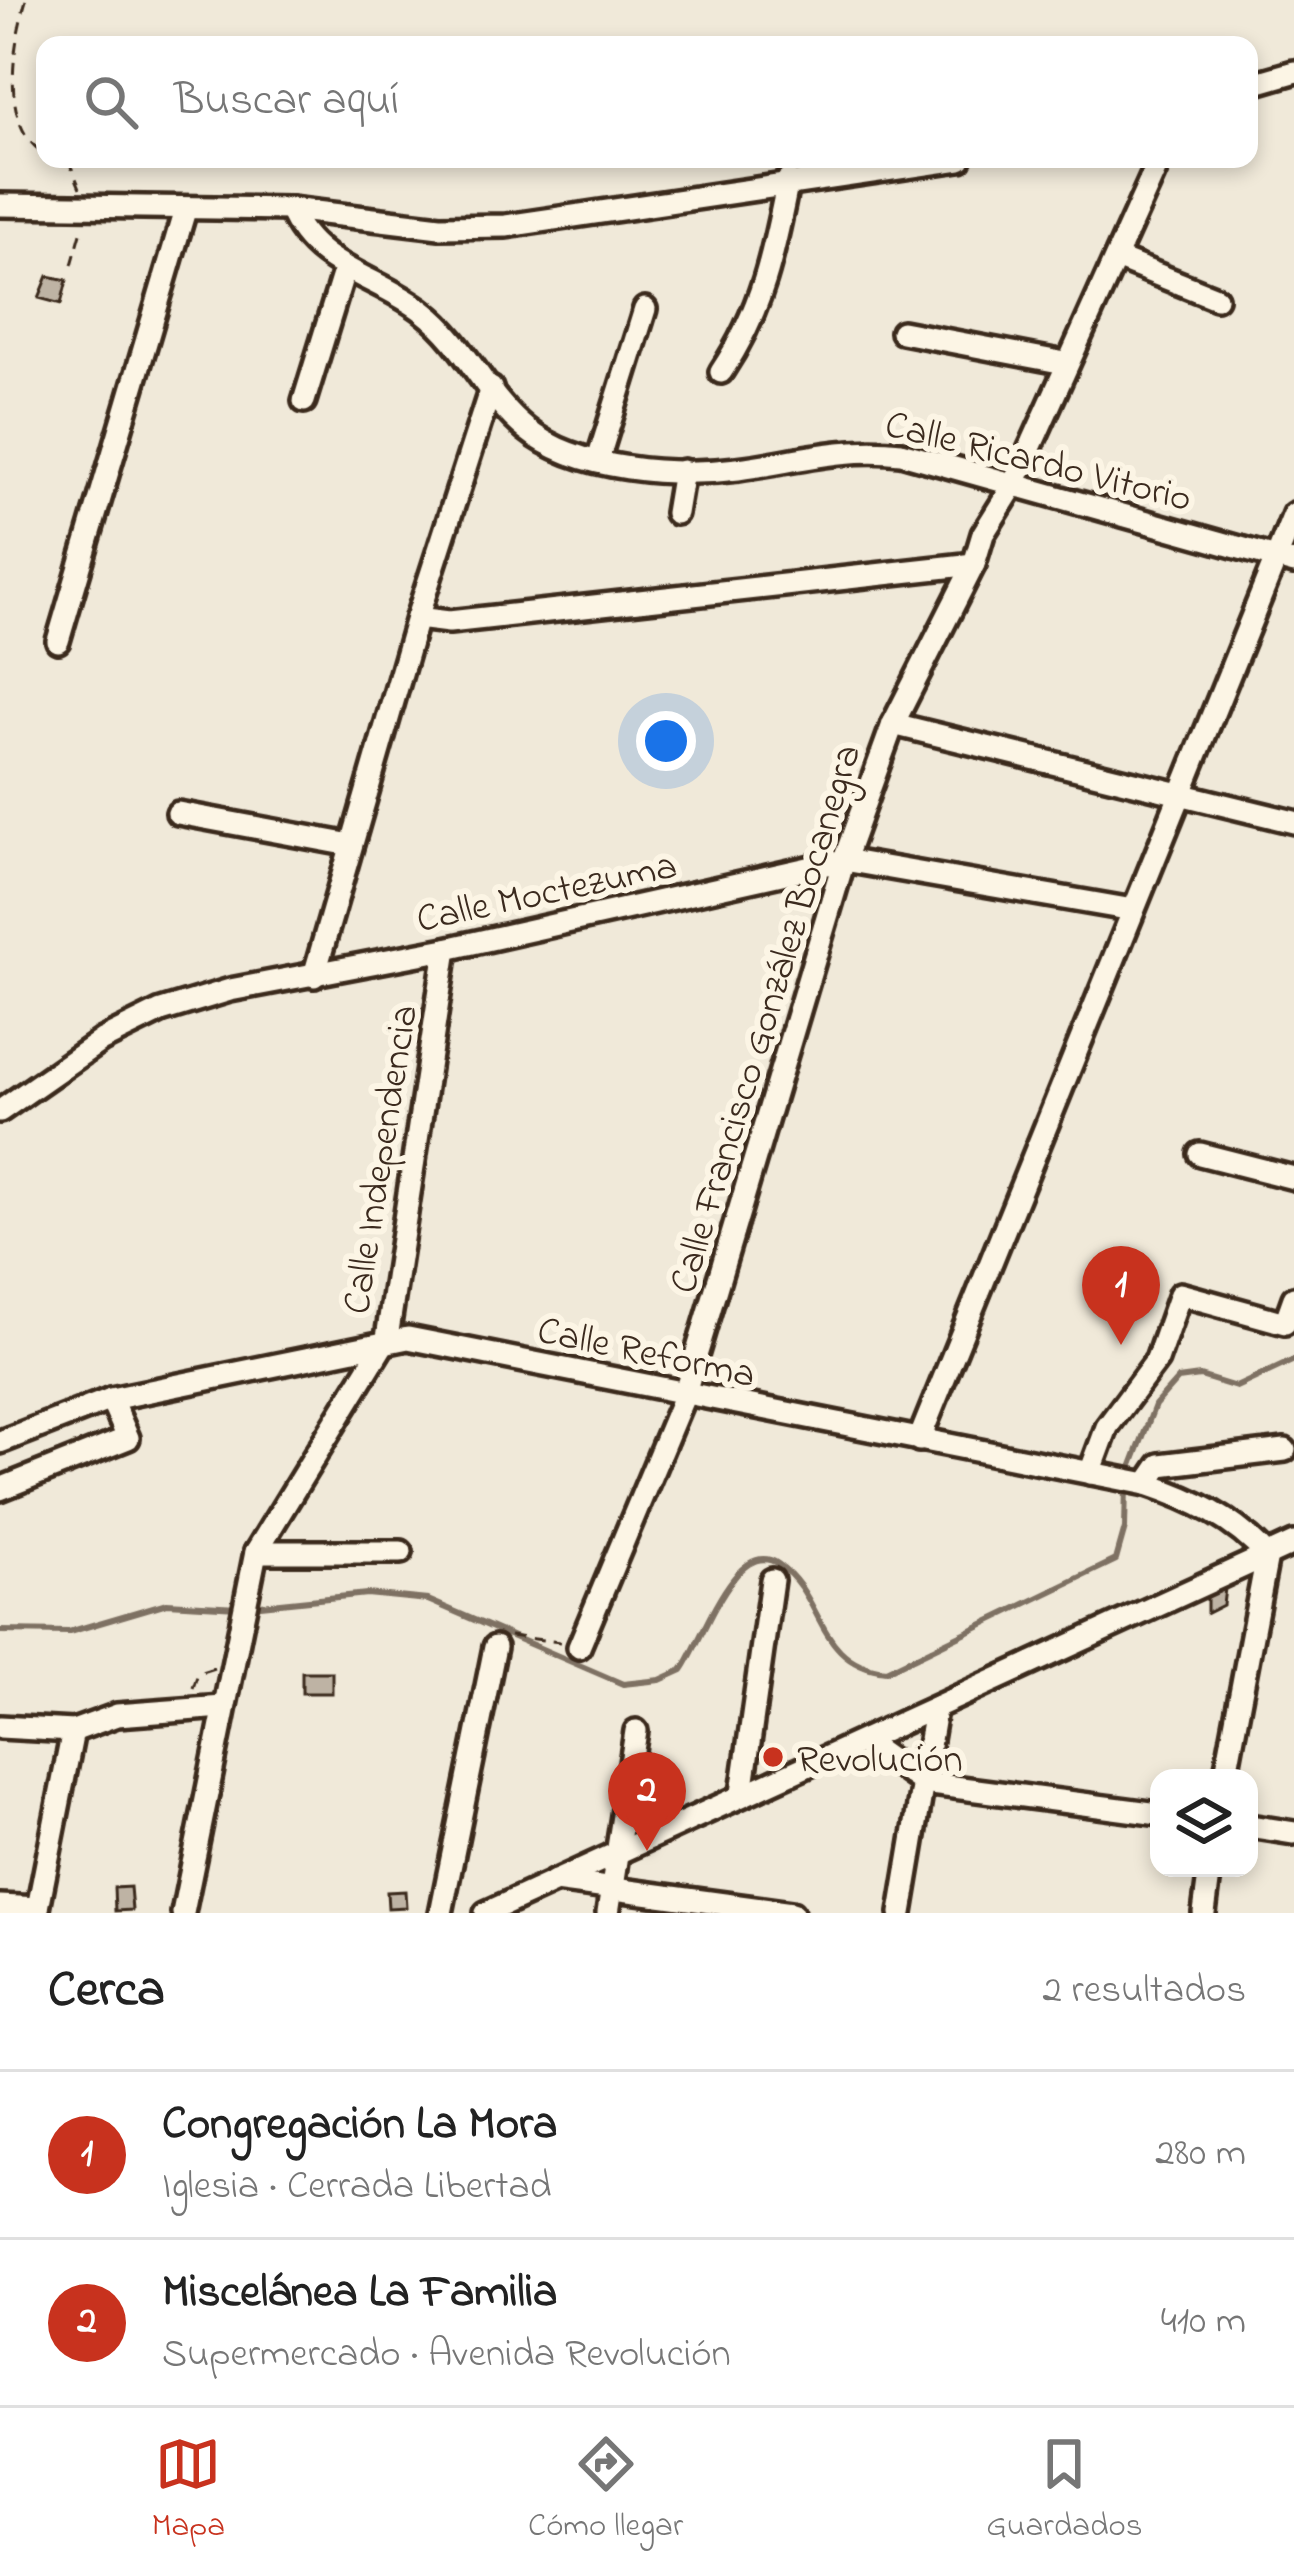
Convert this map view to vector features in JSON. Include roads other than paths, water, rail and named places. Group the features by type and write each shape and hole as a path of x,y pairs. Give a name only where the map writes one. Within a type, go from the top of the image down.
{"street":[{"path":"1258,82 1294,72"},
{"path":"0,205 290,209 440,227 506,226 889,168"},
{"name":"Calle Francisco González Bocanegra","path":"579,1647 684,1396 844,860 893,724 974,564 983,534 1013,486 1156,168"},
{"path":"721,372 755,317 768,283 788,181"},
{"name":"Calle Ricardo Vitorio","path":"290,209 311,244 424,311 524,428 554,448 598,460 683,470 736,470 874,450 1285,561"},
{"path":"58,641 185,210"},
{"path":"1116,258 1216,298"},
{"path":"304,401 345,268"},
{"path":"598,460 645,309"},
{"path":"902,332 1065,363"},
{"path":"314,976 417,617 491,388"},
{"path":"676,513 683,470"},
{"path":"919,1439 1180,793 1285,561 1294,514"},
{"path":"417,617 449,622 974,564"},
{"path":"893,724 1294,822"},
{"path":"178,813 351,845"},
{"name":"Calle Moctezuma","path":"0,1111 102,1040 161,1011 230,990 446,949 844,860 1133,910"},
{"name":"Calle Independencia","path":"183,1913 246,1582 256,1552 387,1338 446,949"},
{"path":"1200,1154 1294,1178"},
{"path":"1090,1473 1107,1426 1157,1360 1180,1294 1285,1323 1294,1298"},
{"name":"Calle Reforma","path":"0,1442 111,1399 387,1338 1117,1476 1213,1512 1249,1535 1267,1556"},
{"path":"0,1489 128,1438 111,1399"},
{"path":"1147,1484 1160,1465 1286,1450"},
{"path":"486,1913 1294,1544"},
{"path":"256,1552 401,1552"},
{"path":"1228,1769 1267,1556"},
{"path":"742,1793 772,1580"},
{"path":"441,1913 495,1647"},
{"path":"0,1727 73,1731 117,1714 223,1707"},
{"path":"901,1913 935,1710"},
{"path":"0,1906 37,1911 73,1731"},
{"path":"608,1913 636,1731"},
{"path":"865,1742 923,1783 1150,1813"},
{"path":"1258,1827 1294,1833"},
{"path":"1204,1913 1209,1877"},
{"path":"554,1881 792,1913"}],"waterway":[{"path":"1129,1473 1155,1405 1178,1379 1200,1376 1236,1387 1294,1360"},
{"path":"251,1606 367,1594 428,1600 623,1684 660,1680 682,1670 734,1578 762,1559 778,1564 793,1577 846,1655 886,1671 1116,1560 1125,1528 1126,1486"},
{"path":"0,1631 69,1632 167,1603 238,1607"}],"place":[{"name":"Congregación La Mora","path":"1121,1345"},
{"name":"Revolución","path":"773,1757"},
{"name":"Miscelánea La Familia","path":"647,1851"}]}
